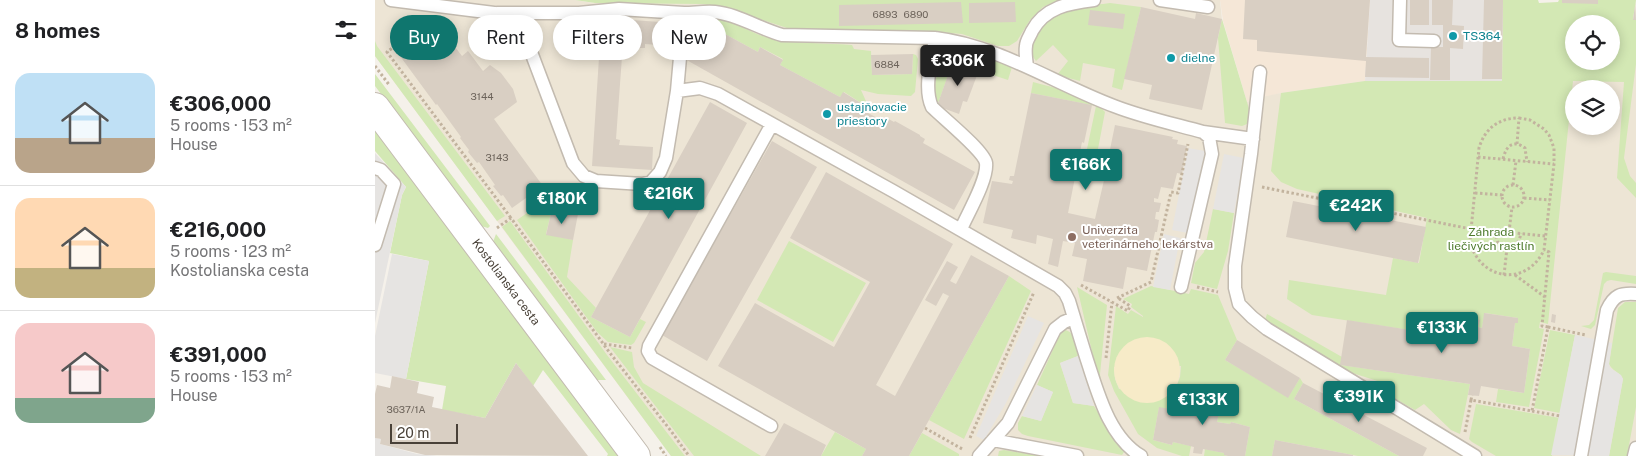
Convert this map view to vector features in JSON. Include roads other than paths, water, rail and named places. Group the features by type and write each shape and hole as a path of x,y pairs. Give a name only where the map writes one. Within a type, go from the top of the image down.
{"street":[{"name":"Kostolianska cesta","path":"375,107 636,456"}],"lane":[{"path":"391,0 495,13 579,13 619,9 684,13 716,12 743,20 768,32 782,35 954,40 1027,66 1115,106 1197,130 1253,139"},
{"path":"1027,66 1026,44 1034,28 1042,18 1053,9 1069,3 1093,0"},
{"path":"1160,0 1207,7"},
{"path":"1400,0 1399,40 1434,41"},
{"path":"495,13 515,24 528,44 573,163 584,176 596,181 642,184 651,182 660,172 665,158 677,90 684,13"},
{"path":"935,38 928,98 932,107 979,151 986,162 984,179 961,229"},
{"path":"1260,72 1253,139 1235,266 1235,288 1239,304 1267,329 1475,456"},
{"path":"677,90 699,88 719,94 1059,286 1065,293 1100,400 1108,417 1128,445 1141,456"},
{"path":"771,426 652,358 648,351 649,346 772,124"},
{"path":"1181,285 1212,154 1209,137 1197,130"},
{"path":"375,168 381,170 394,184 375,245"},
{"path":"1581,456 1607,310 1617,295 1636,294"},
{"path":"975,454 993,440 1008,423 1055,329 1064,322 1074,318"},
{"path":"993,440 1077,456"},
{"path":"1634,456 1636,448"}],"place":[{"name":"TS364","path":"1453,36"},
{"name":"dielne","path":"1171,58"},
{"name":"ustajňovacie priestory","path":"827,114"},
{"name":"Univerzita veterinárneho lekárstva","path":"1072,237"}],"park label":[{"name":"Záhrada liečivých rastlín","path":"1491,239"}]}
